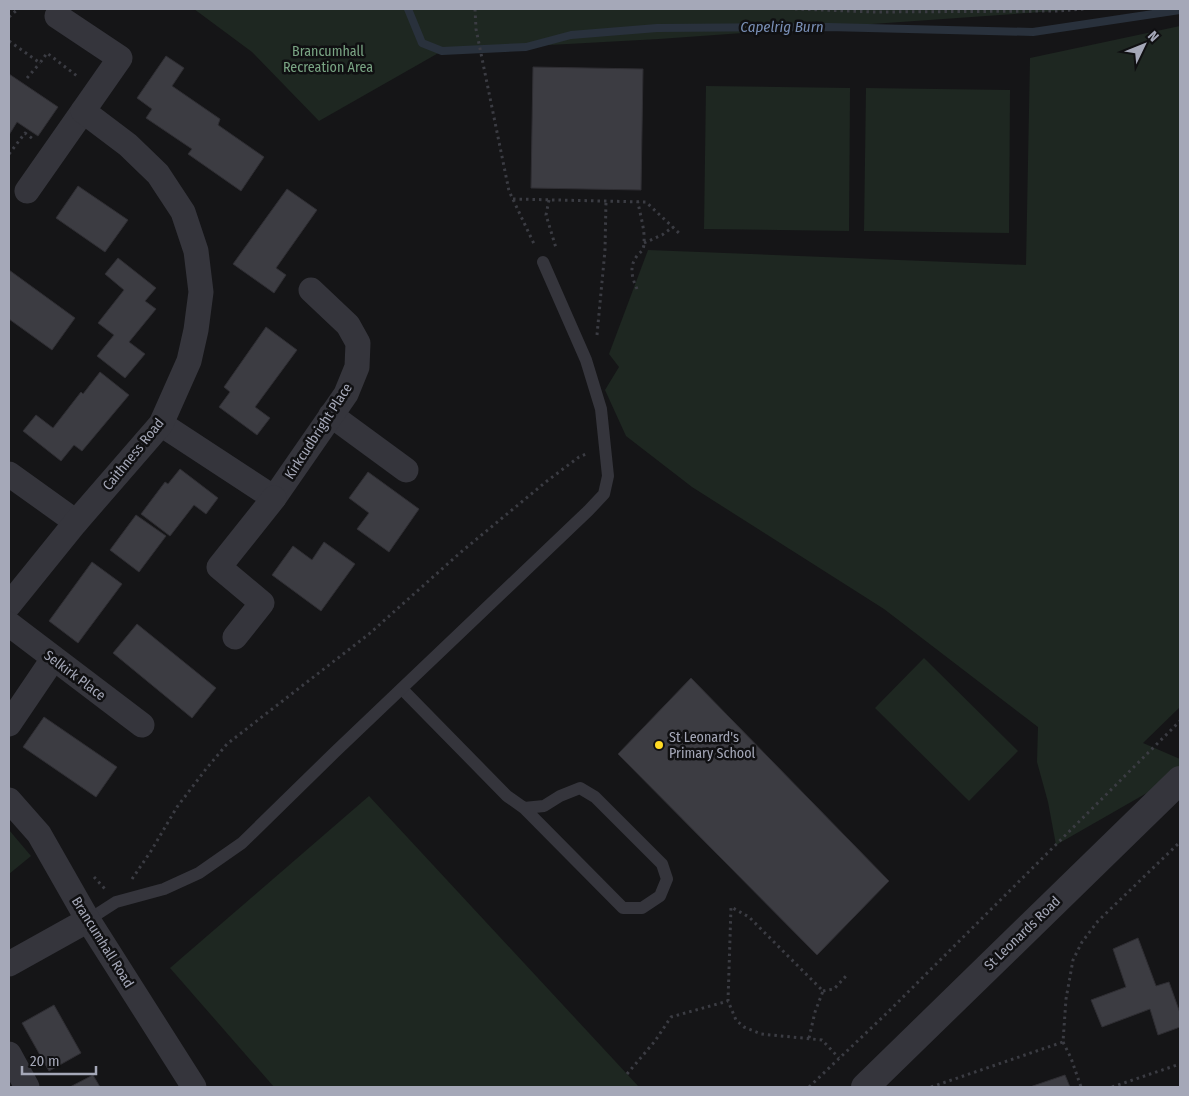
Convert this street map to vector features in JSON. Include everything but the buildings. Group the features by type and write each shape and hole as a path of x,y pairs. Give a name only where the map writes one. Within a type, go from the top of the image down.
{"street":[{"path":"27,191 120,58 57,16"},
{"name":"Caithness Road","path":"9,605 76,522 161,424 189,361 196,330 201,292 196,251 183,212 158,174 128,145 83,111"},
{"name":"Kirkcudbright Place","path":"235,637 262,603 218,567 274,498 346,394 357,367 358,343 348,325 311,290"},
{"path":"331,415 406,470"},
{"path":"161,424 274,498"},
{"path":"9,474 76,522"},
{"name":"Selkirk Place","path":"9,624 142,725"},
{"path":"9,724 53,659"},
{"name":"St Leonards Road","path":"865,1087 1180,780"},
{"name":"Brancumhall Road","path":"9,800 39,834 88,920 194,1087"},
{"path":"9,964 88,920"},
{"path":"9,1054 27,1087"}],"lane":[{"path":"88,920 116,902 164,889 199,873 242,843 334,752 588,512 604,494 608,476 602,409 586,360 543,262"},
{"path":"402,689 507,796 524,808 623,908 642,908 660,896 667,879 662,864 595,798 580,788 560,796 544,806 524,808"}],"path":[{"path":"9,18 18,9"},
{"path":"475,9 476,29 509,191 543,262"},
{"path":"795,9 876,12 1057,11 1084,9"},
{"path":"9,41 40,63"},
{"path":"27,78 47,53 78,76"},
{"path":"9,154 25,133 40,144"},
{"path":"513,199 646,202 679,232"},
{"path":"596,343 605,250 606,201"},
{"path":"637,289 631,274 635,259 642,252 644,243 644,231 638,202"},
{"path":"644,243 662,235 673,227"},
{"path":"116,902 151,851 177,807 227,744 370,634 461,552 547,481 579,457 604,446"},
{"path":"809,1087 887,1013 1180,722"},
{"path":"1081,1087 1063,1042 1066,1000 1073,960 1082,942 1098,921 1180,842"},
{"path":"823,991 749,917 731,907 728,1001 736,1020 744,1027 762,1034 822,1040 839,1058"},
{"path":"823,991 834,990 846,976"},
{"path":"809,1038 815,1012 823,991"},
{"path":"627,1074 655,1042 671,1017 728,1001"},
{"path":"931,1087 1063,1042"},
{"path":"1112,1087 1180,1064"}],"green space":[{"name":"Brancumhall Recreation Area","path":"194,9 1084,9 659,39 442,51 319,121 252,52"},
{"path":"1180,26 1180,707 1143,743 1180,759 1180,774 1056,845 1048,802 1037,762 1038,727 884,609 692,487 626,436 605,390 619,367 609,354 648,250 1026,265 1030,58"},
{"path":"706,86 850,88 849,231 704,229"},
{"path":"866,88 1010,90 1009,233 864,231"},
{"path":"924,658 1018,751 969,801 875,708"},
{"path":"369,796 639,1087 274,1087 170,968"},
{"path":"9,830 31,856 9,874"}],"waterway":[{"name":"Capelrig Burn","path":"408,9 422,43 442,51 526,47 571,35 657,28 828,27 1033,32 1180,10"}],"place":[{"name":"St Leonard's Primary School","path":"659,745"}]}
